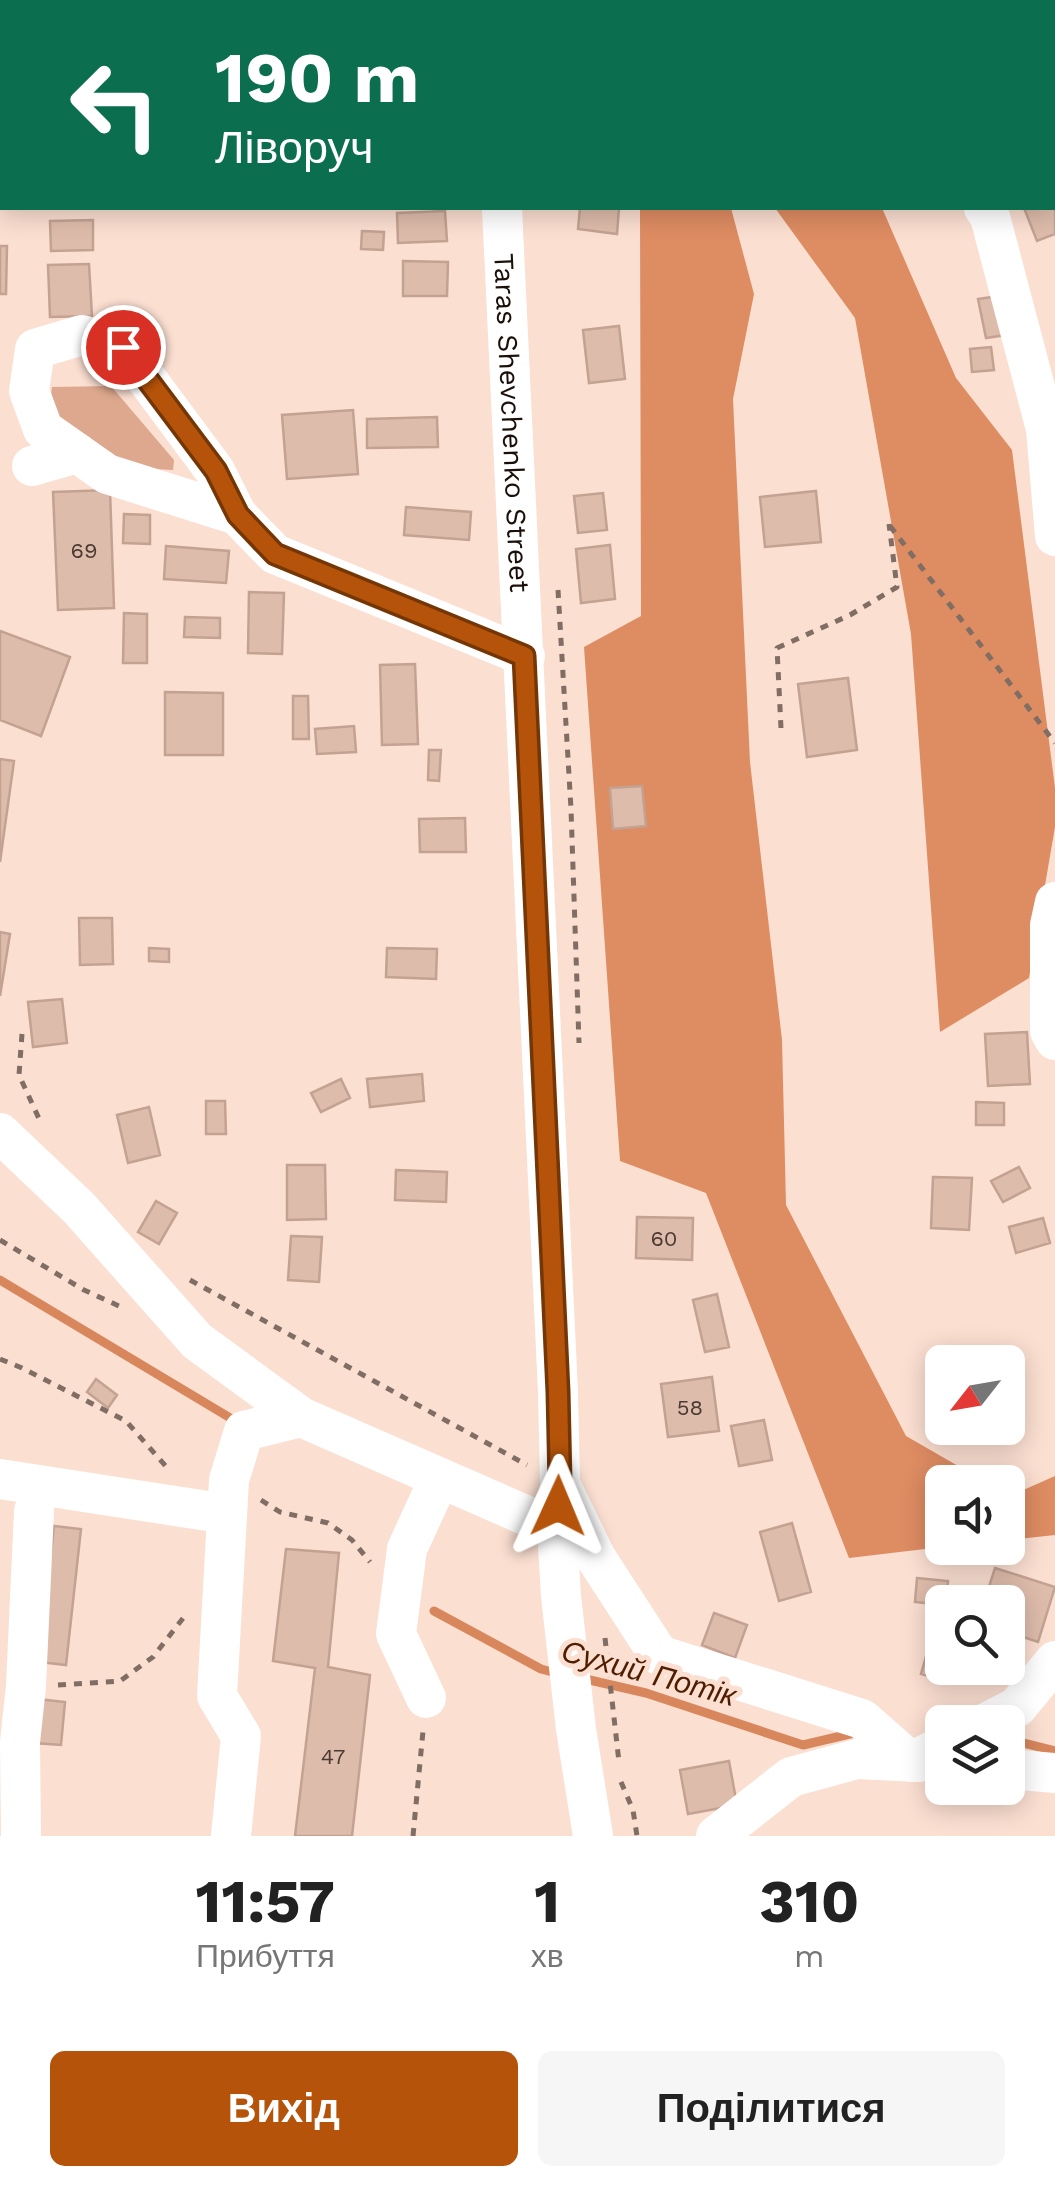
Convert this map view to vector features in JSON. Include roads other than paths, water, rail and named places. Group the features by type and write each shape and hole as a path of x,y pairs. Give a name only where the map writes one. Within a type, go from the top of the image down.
{"street":[{"name":"Taras Shevchenko Street","path":"502,210 558,1392 560,1483 556,1529 561,1596 595,1728 592,1836"},
{"path":"985,210 1050,430 1055,536"},
{"path":"238,515 107,474 43,429 30,391 36,349 82,335 123,347 216,471 238,515 275,554 524,656"},
{"path":"32,466 77,453"},
{"path":"1055,902 1050,925 1050,1032 1055,1040"},
{"path":"0,1133 79,1208 197,1342 301,1417 556,1529"},
{"path":"231,1836 241,1736 217,1696 229,1480 244,1431 301,1417"},
{"path":"0,1479 227,1514"},
{"path":"426,1698 396,1634 407,1548 440,1479"},
{"path":"560,1483 596,1558 659,1655 862,1719 925,1753"},
{"path":"21,1836 16,1702 34,1511"},
{"path":"1019,1705 1055,1661"},
{"path":"716,1836 791,1777 857,1759 925,1757"},
{"path":"1025,1771 1055,1773"}],"waterway":[{"name":"Сухий Потік","path":"0,1280 232,1419"},
{"name":"Сухий Потік","path":"434,1611 541,1669 556,1673"},
{"name":"Сухий Потік","path":"581,1678 646,1693 803,1745 854,1733"},
{"name":"Сухий Потік","path":"1025,1743 1055,1751"}]}
